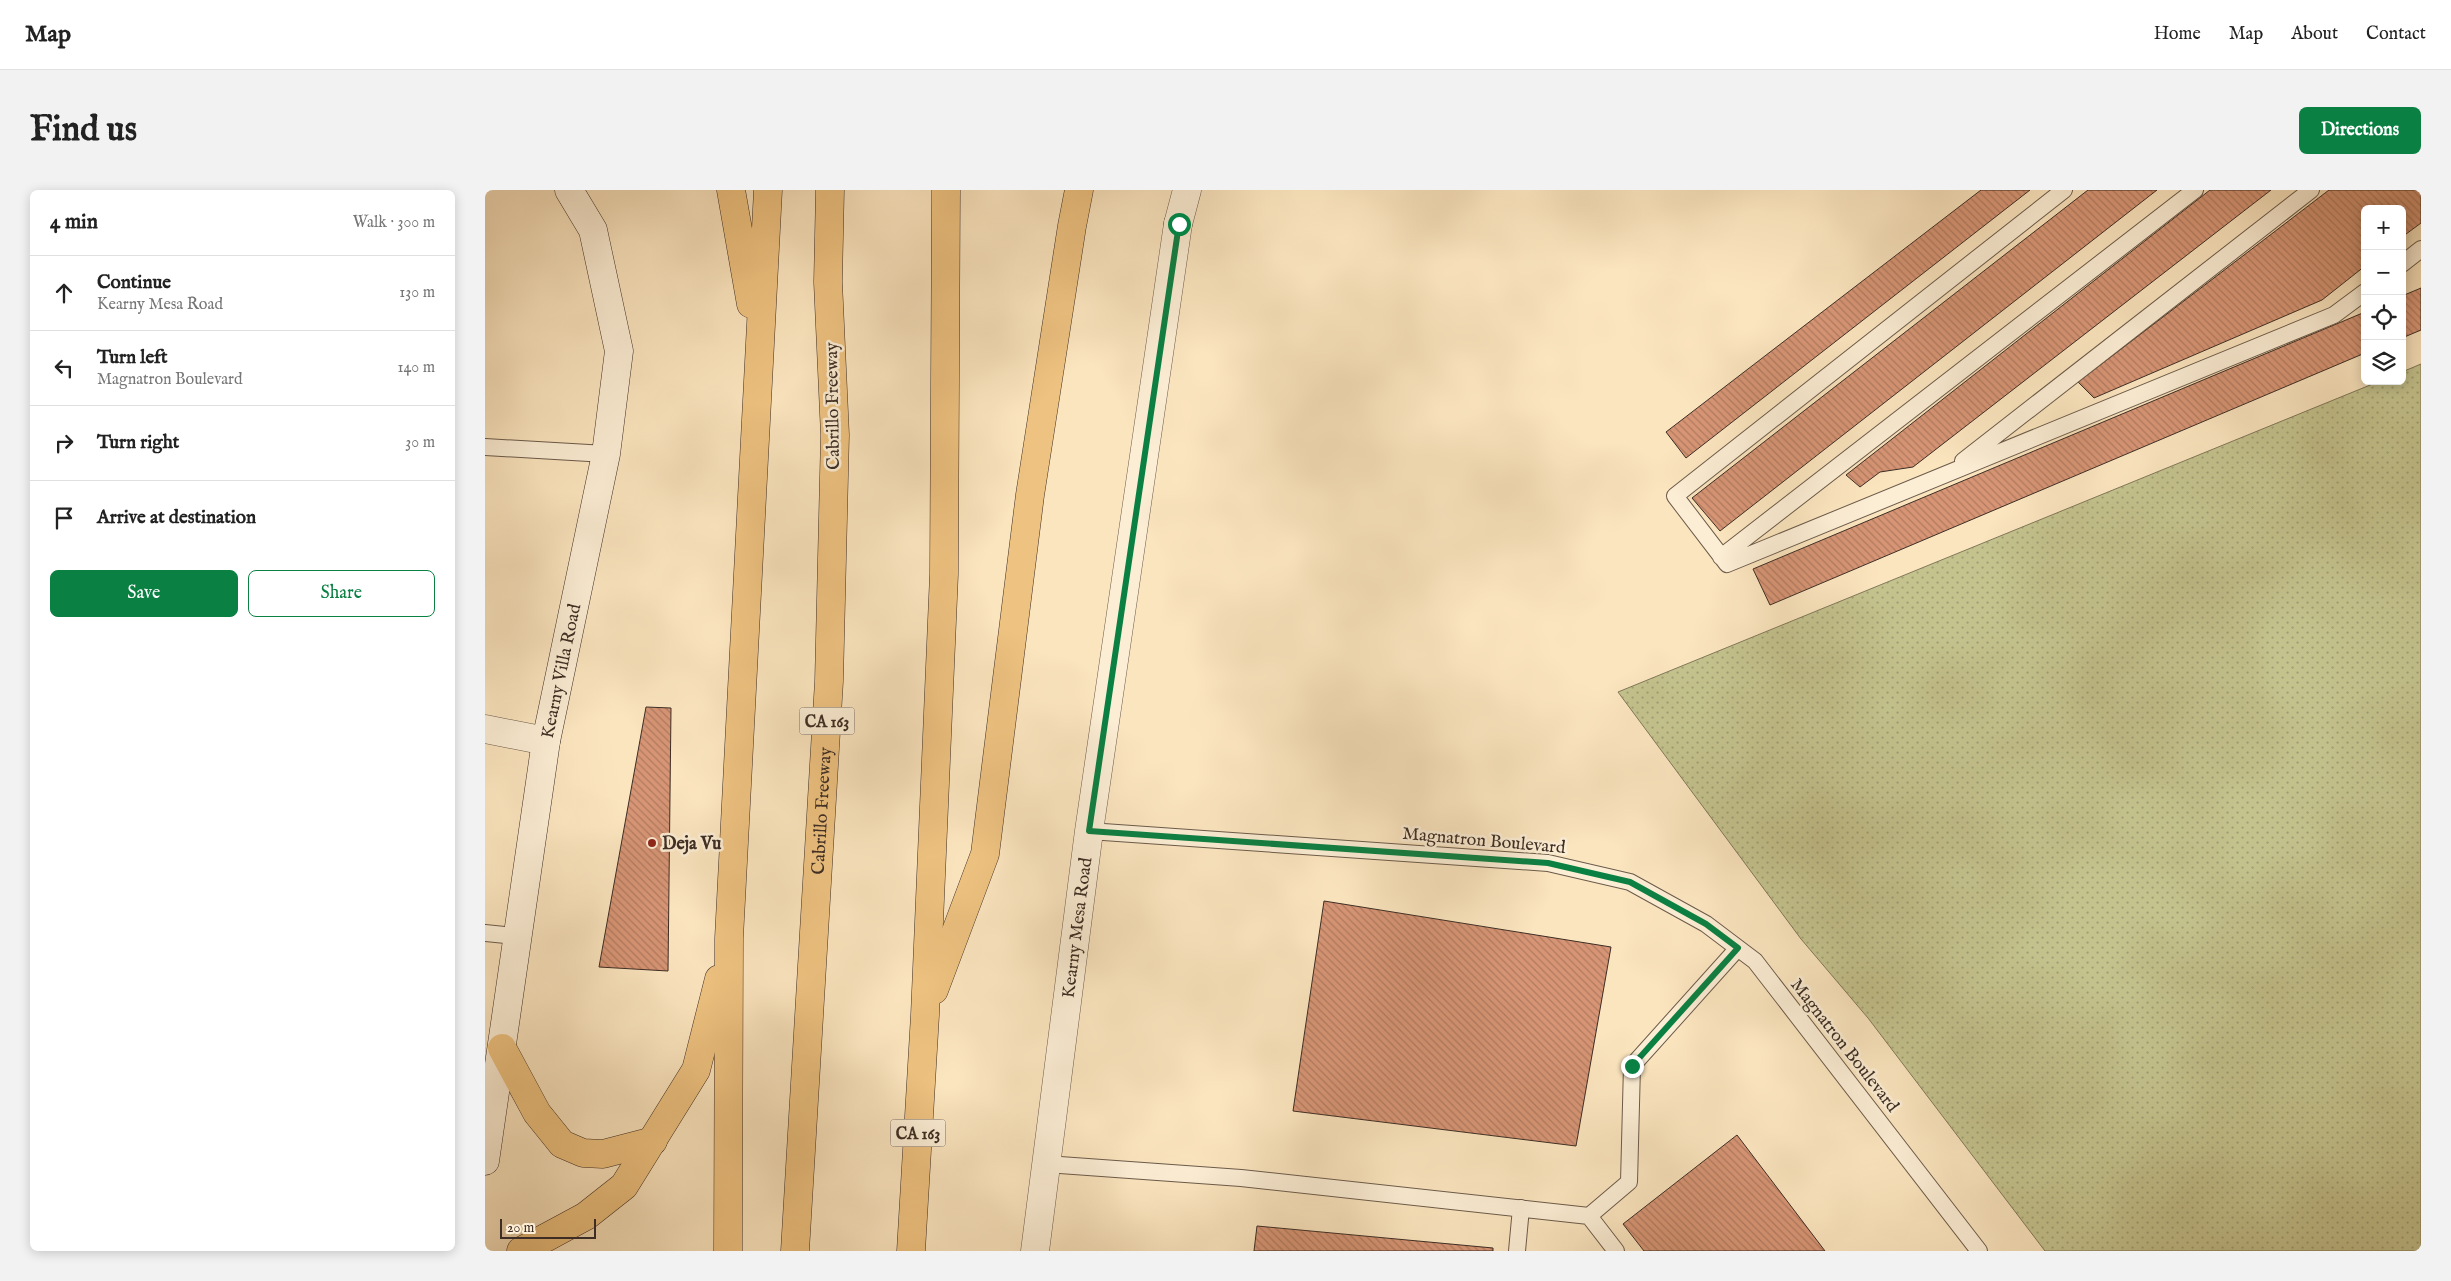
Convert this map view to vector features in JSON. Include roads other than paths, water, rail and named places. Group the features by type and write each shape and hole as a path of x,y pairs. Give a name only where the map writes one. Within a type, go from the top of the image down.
{"highway":[{"path":"731,190 760,355"},
{"path":"728,1251 729,938 768,190"},
{"name":"Cabrillo Freeway","path":"795,1251 829,681 835,435 828,282 830,190"},
{"name":"CA 163","path":"911,1251 925,1015 943,574 945,190"},
{"path":"925,1015 985,854 1030,495 1071,226 1079,190"},
{"path":"521,1251 586,1216 624,1186 696,1070 729,938"},
{"path":"502,1048 537,1113 562,1144 583,1153 603,1154 653,1141"}],"street":[{"name":"Kearny Villa Road","path":"485,1161 487,1127 502,1048 516,936 546,741 606,454 619,352 593,230 569,190"},
{"name":"Kearny Mesa Road","path":"1035,1251 1089,831 1179,224 1187,190"},
{"path":"485,730 546,741"}],"lane":[{"path":"2064,190 1675,496 1727,564 2334,315 2361,295"},
{"path":"1721,557 2195,190"},
{"path":"1947,473 2311,190"},
{"path":"2406,261 2421,250"},
{"path":"485,447 606,454"},
{"name":"Magnatron Boulevard","path":"1089,831 1548,863 1630,882 1706,924 1755,961 1979,1251"},
{"path":"485,933 516,936"},
{"path":"1589,1216 1629,1182 1632,1066 1738,948"},
{"path":"1046,1164 1241,1178 1589,1216 1616,1251"},
{"path":"1517,1251 1521,1208"}],"place":[{"name":"Deja Vu","path":"652,843"}]}
